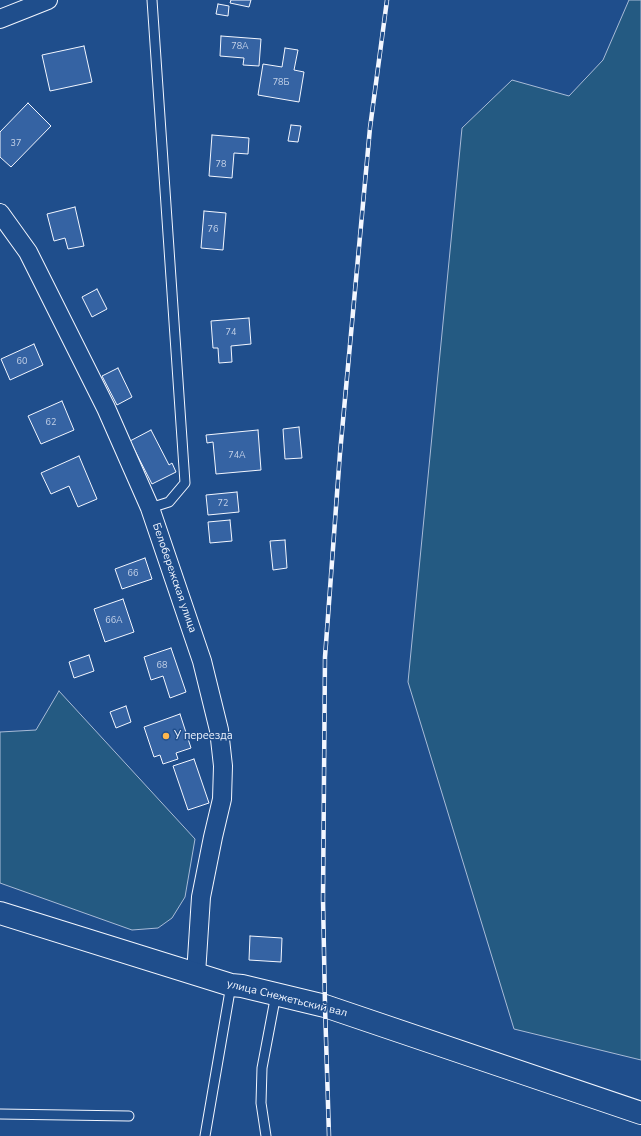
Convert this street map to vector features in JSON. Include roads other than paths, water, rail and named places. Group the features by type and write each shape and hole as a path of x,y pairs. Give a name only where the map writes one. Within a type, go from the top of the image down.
{"main road":[{"name":"улица Снежетьский вал","path":"0,913 231,985 242,986 324,1006 641,1113"}],"street":[{"path":"0,20 48,0"},
{"name":"Белобережская улица","path":"0,213 28,252 106,408 150,508 202,661 219,730 223,766 222,799 201,896 196,974"}],"lane":[{"path":"150,508 169,502 185,483 152,0"},
{"path":"205,1136 231,985"},
{"path":"266,1136 261,1103 262,1068 276,994"},
{"path":"0,1114 129,1116"}],"railway":[{"path":"329,1136 323,899 325,657 340,453 370,128 387,0"}],"place":[{"name":"У переезда","path":"166,736"}]}
